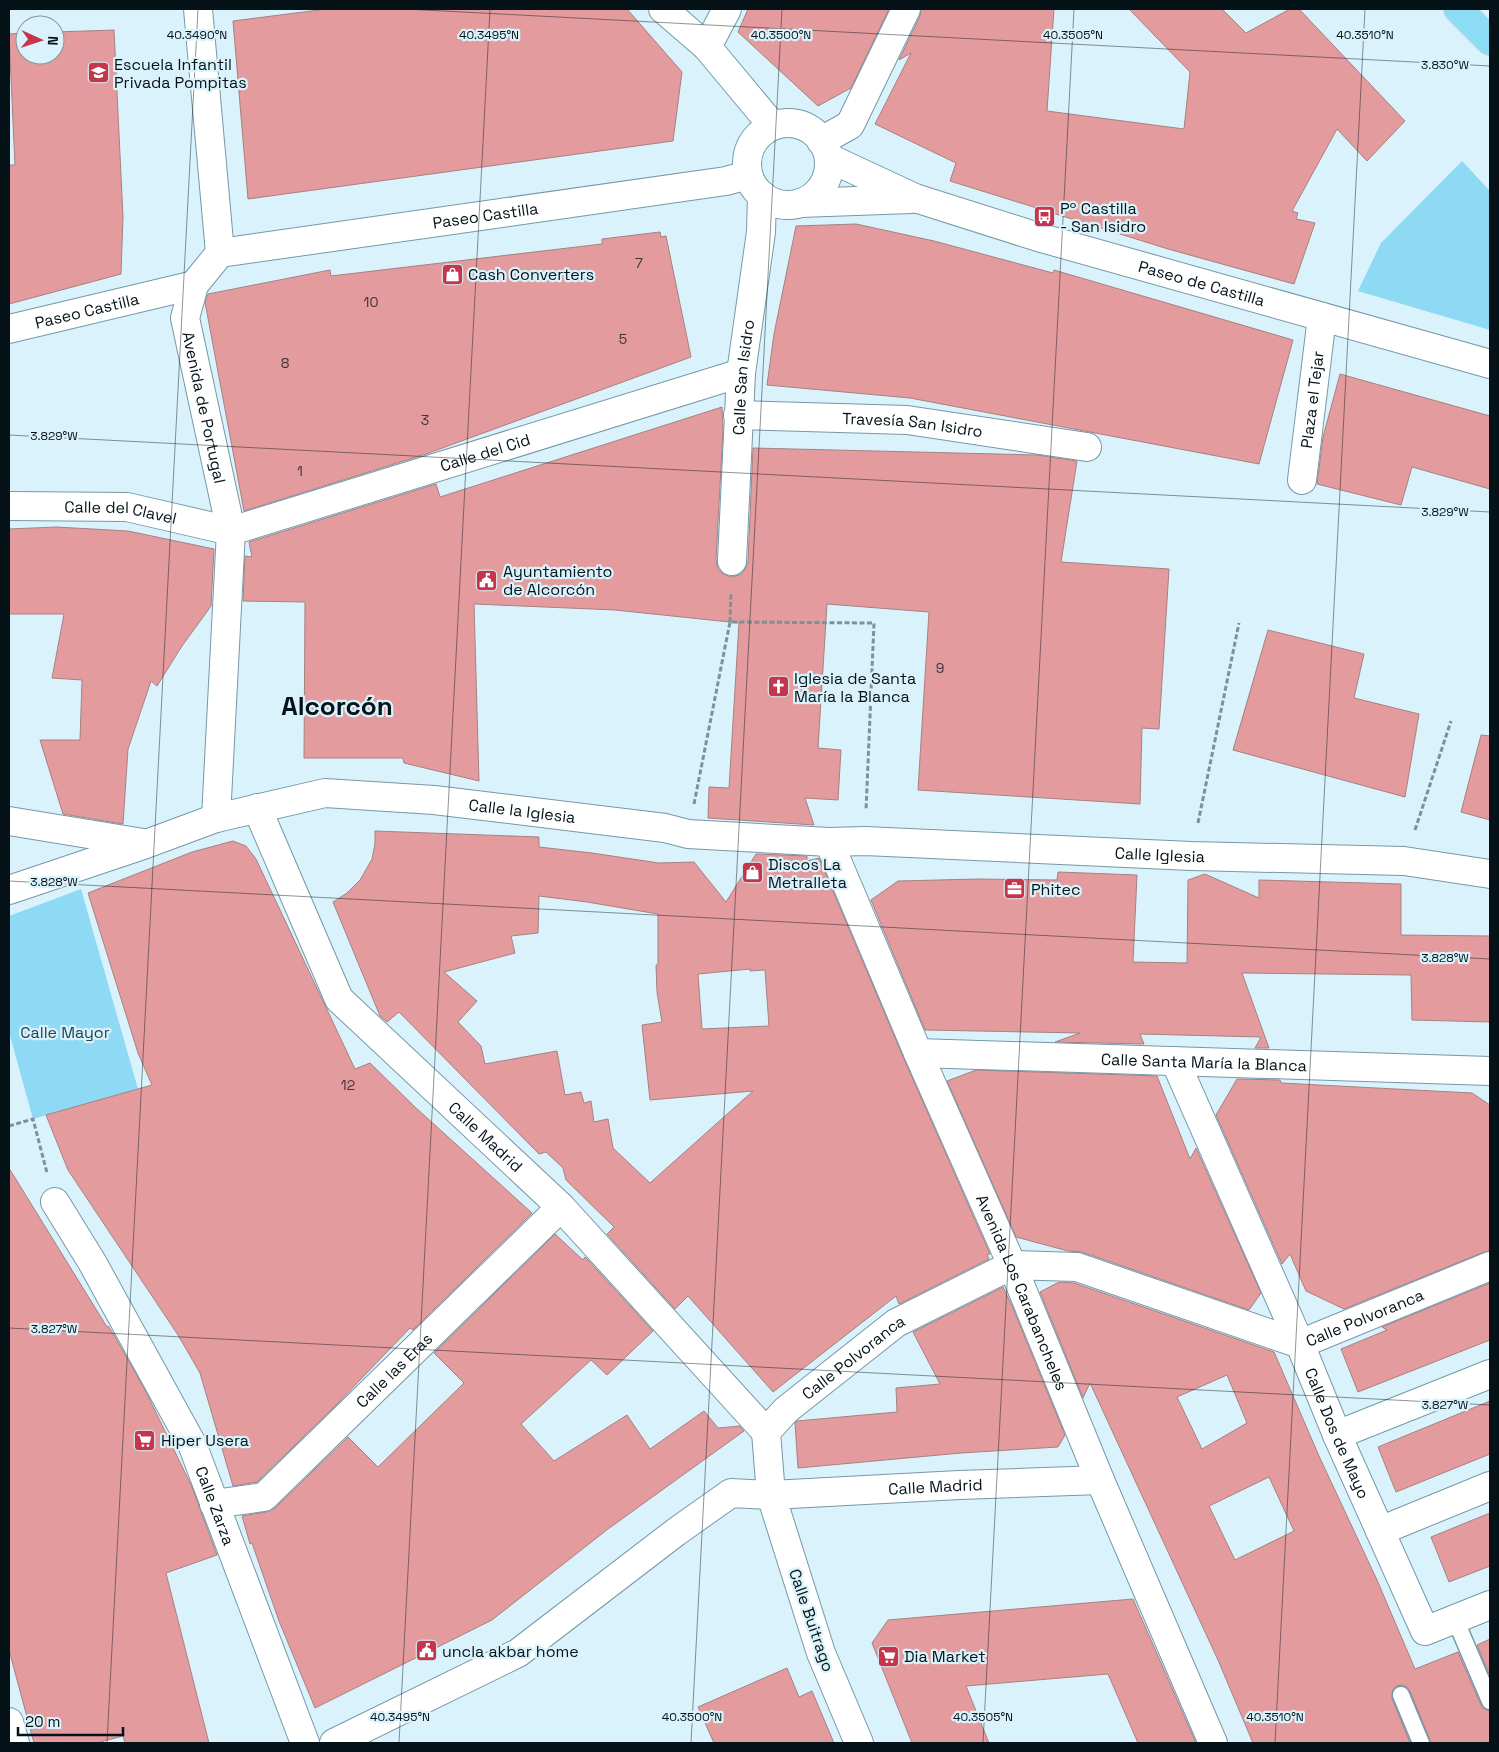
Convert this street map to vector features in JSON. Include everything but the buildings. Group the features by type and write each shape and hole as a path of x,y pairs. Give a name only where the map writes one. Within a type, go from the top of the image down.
{"main road":[{"path":"1458,9 1490,41"}],"street":[{"path":"198,9 220,253"},
{"path":"663,9 707,47 772,125"},
{"path":"707,47 727,9"},
{"path":"825,149 850,125 906,9"},
{"path":"789,122 804,125 825,149 828,170 823,184 813,196 800,203 787,205 773,202 755,185 747,156 751,144 760,133 772,125 789,122"},
{"name":"Paseo de Castilla","path":"825,149 915,198 1047,240 1490,364"},
{"name":"Paseo Castilla","path":"220,253 726,181 755,185"},
{"name":"Calle San Isidro","path":"732,561 740,373 761,232 755,185"},
{"name":"Paseo de Castilla","path":"800,203 915,198"},
{"name":"Avenida de Portugal","path":"216,818 231,531 185,318 194,285 220,253"},
{"name":"Paseo Castilla","path":"9,329 194,285"},
{"name":"Plaza el Tejar","path":"1302,480 1322,317"},
{"name":"Calle del Cid","path":"231,531 740,373"},
{"name":"Travesía San Isidro","path":"738,415 907,420 1087,447"},
{"name":"Calle del Clavel","path":"9,506 127,507 231,531"},
{"name":"Calle la Iglesia","path":"216,818 325,793 478,804 665,828 688,834 829,842"},
{"name":"Calle Madrid","path":"257,808 339,999 561,1207 766,1432"},
{"path":"9,890 146,844 216,818"},
{"path":"9,821 146,844"},
{"name":"Calle Iglesia","path":"829,842 865,841 1192,856 1404,861 1490,874"},
{"name":"Avenida Los Carabancheles","path":"829,842 918,1053 1012,1264 1100,1480 1213,1743"},
{"name":"Calle Santa María la Blanca","path":"918,1053 1490,1071"},
{"name":"Calle Dos de Mayo","path":"1175,1061 1300,1344 1337,1435 1425,1631 1490,1604"},
{"name":"Calle Zarza","path":"55,1202 92,1262 192,1444 305,1743"},
{"name":"Calle las Eras","path":"214,1504 264,1497 561,1207"},
{"name":"Calle Polvoranca","path":"766,1432 786,1410 896,1323 1012,1264 1077,1267 1300,1344 1490,1266"},
{"path":"1337,1435 1490,1374"},
{"path":"334,1743 518,1653 676,1532 731,1493 771,1495 766,1432"},
{"name":"Calle Madrid","path":"771,1495 1100,1480"},
{"path":"1380,1531 1490,1486"},
{"name":"Calle Buitrago","path":"771,1495 820,1653 859,1743"},
{"path":"9,1722 15,1743"}],"lane":[{"path":"1455,1619 1490,1701"},
{"path":"1401,1695 1421,1743"}],"path":[{"path":"688,834 730,622 874,623 865,841"},
{"path":"1192,856 1239,623"},
{"path":"1404,861 1451,721"},
{"path":"9,1126 33,1119 55,1202"}],"green space":[{"path":"1462,161 1490,191 1490,330 1358,291 1381,243"},
{"name":"Calle Mayor","path":"81,889 138,1089 33,1119 9,1032 9,916"}],"place":[{"name":"Escuela Infantil Privada Pompitas","path":"98,73"},
{"name":"Pº Castilla - San Isidro","path":"1044,217"},
{"name":"Cash Converters","path":"452,274"},
{"name":"Ayuntamiento de Alcorcón","path":"487,580"},
{"name":"Iglesia de Santa María la Blanca","path":"778,687"},
{"name":"Discos La Metralleta","path":"752,873"},
{"name":"Phitec","path":"1015,889"},
{"name":"Hiper Usera","path":"145,1440"},
{"name":"uncla akbar home","path":"426,1651"},
{"name":"Dia Market","path":"888,1656"}],"district":[{"name":"Alcorcón","path":"337,706"}]}
